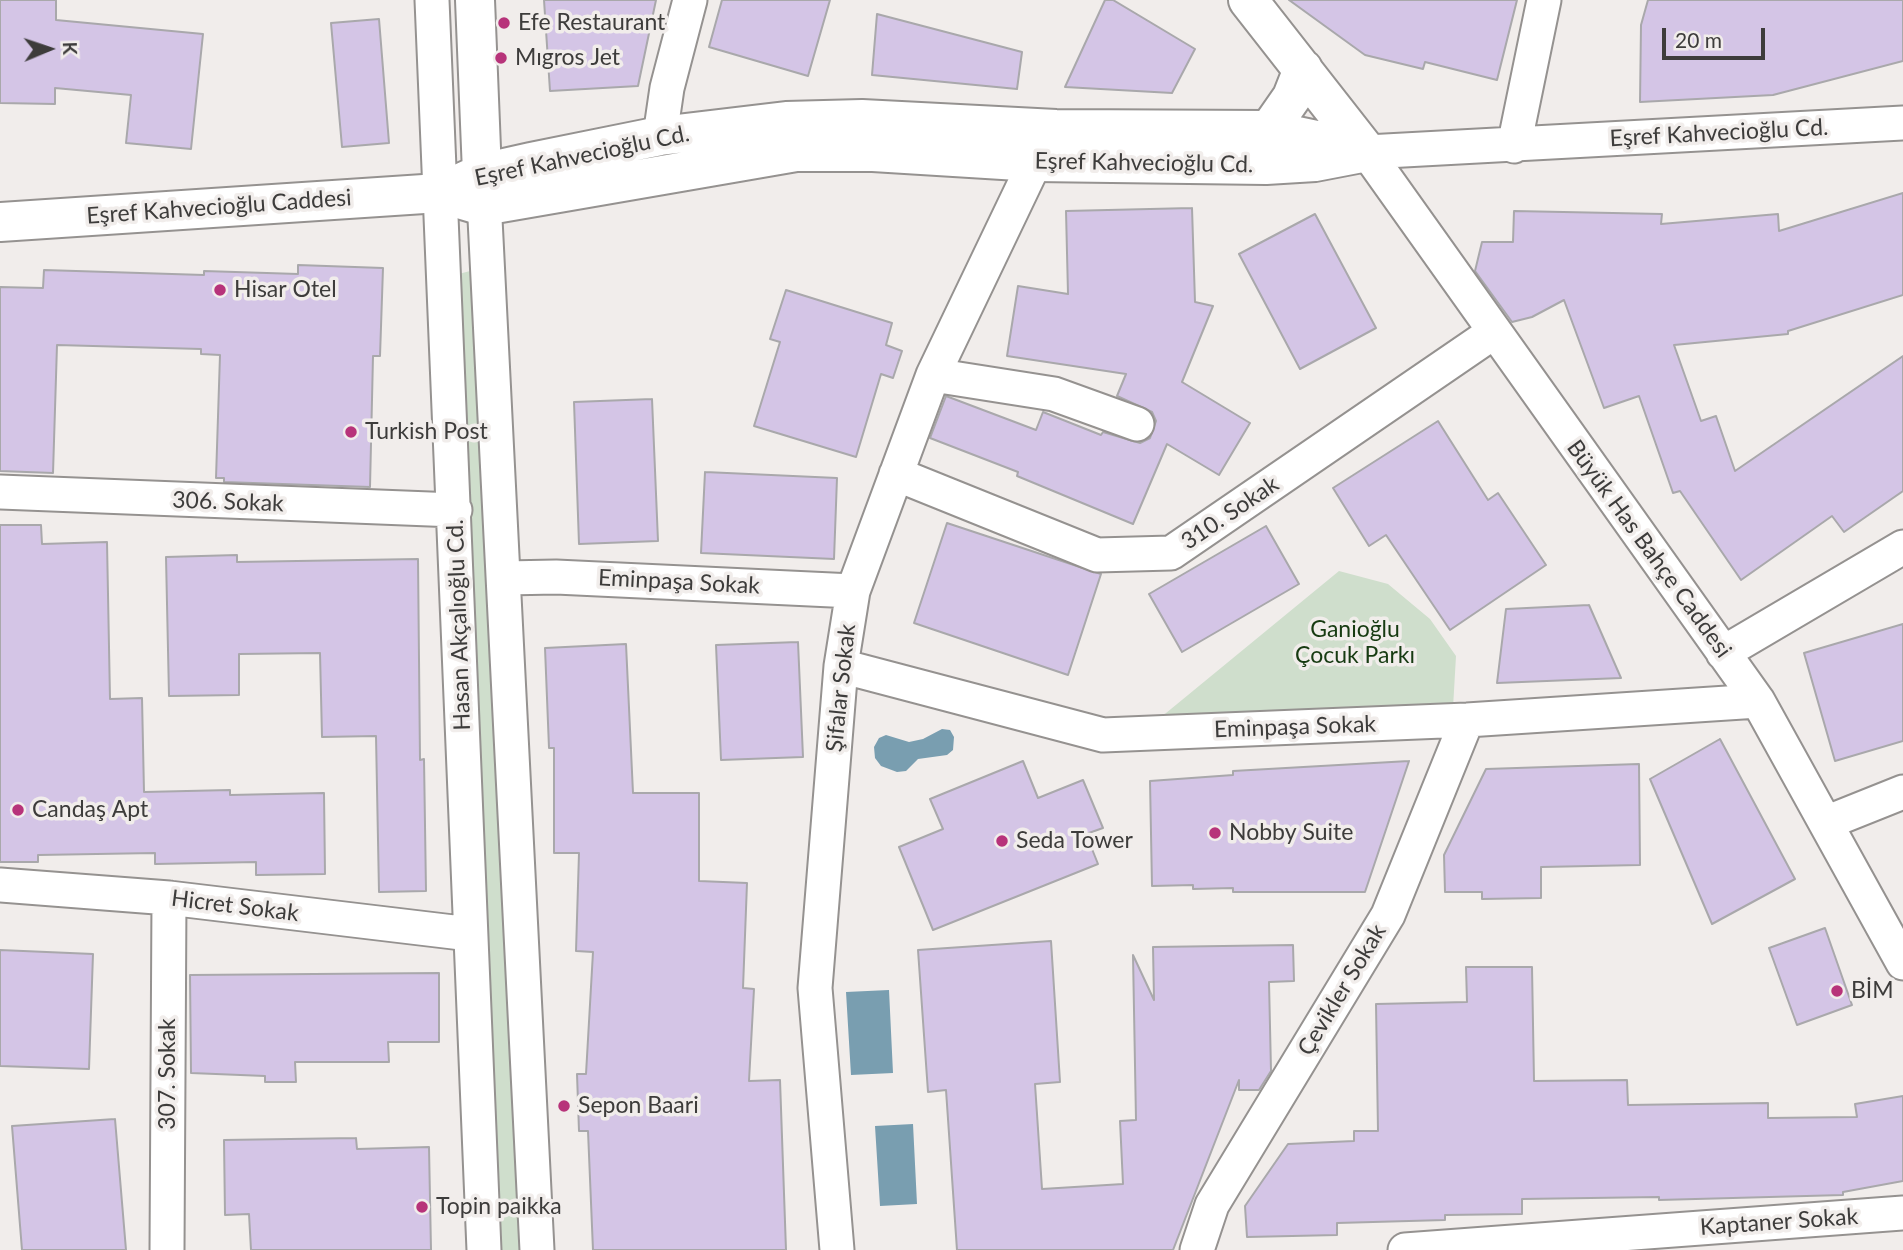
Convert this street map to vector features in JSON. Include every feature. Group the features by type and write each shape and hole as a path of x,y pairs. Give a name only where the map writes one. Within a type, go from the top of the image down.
{"street":[{"name":"Hasan Akçalıoğlu Cd.","path":"432,0 484,1250"},
{"path":"475,0 483,189"},
{"path":"660,136 667,88 690,0"},
{"path":"1248,0 1367,152"},
{"path":"1514,146 1544,0"},
{"path":"1269,130 1292,97 1303,69"},
{"name":"Eşref Kahvecioğlu Cd.","path":"483,189 660,136 786,121 862,119 1056,129 1269,130 1367,152"},
{"name":"Eşref Kahvecioğlu Cd.","path":"439,193 796,152 873,152 1035,162 1266,165 1315,162 1367,152 1903,123"},
{"name":"Büyük Has Bahçe Caddesi","path":"1367,152 1758,701 1828,822 1903,963"},
{"name":"Şifalar Sokak","path":"837,1250 815,988 841,666 853,591 933,375 1035,162"},
{"name":"Hasan Akçalıoğlu Cd.","path":"483,189 505,578 537,1250"},
{"name":"Eşref Kahvecioğlu Caddesi","path":"0,222 439,193"},
{"name":"310. Sokak","path":"896,474 1097,555 1171,553 1494,332"},
{"path":"933,375 1054,394 1137,424"},
{"name":"306. Sokak","path":"0,492 455,510"},
{"path":"1723,653 1903,547"},
{"name":"Eminpaşa Sokak","path":"505,578 556,577 853,591"},
{"name":"Eminpaşa Sokak","path":"841,666 1103,735 1467,720 1758,701"},
{"name":"Çevikler Sokak","path":"1198,1250 1213,1205 1388,915 1467,720"},
{"path":"1828,822 1903,792"},
{"name":"Hicret Sokak","path":"0,885 169,898 470,934"},
{"name":"307. Sokak","path":"167,1250 169,898"},
{"name":"Kaptaner Sokak","path":"1405,1250 1903,1213"}],"green space":[{"path":"470,271 521,1250 502,1250 455,275"},
{"name":"Ganioğlu Çocuk Parkı","path":"1339,571 1388,584 1430,619 1456,656 1453,708 1160,718"}],"water":[{"path":"942,729 950,730 954,737 953,750 947,755 918,759 906,771 897,772 881,766 875,758 874,747 879,738 886,735 909,742 923,739"},
{"path":"889,990 893,1073 851,1075 846,992"},
{"path":"913,1124 917,1204 880,1206 875,1126"}],"building":[{"path":"0,0 56,0 56,20 203,34 191,149 126,143 131,95 55,88 55,104 0,103"},
{"path":"544,0 656,0 638,86 550,91"},
{"path":"722,0 830,0 808,76 709,47"},
{"path":"1105,0 1113,0 1195,49 1172,93 1065,87"},
{"path":"1289,0 1517,0 1497,80 1425,62 1423,69 1365,55"},
{"path":"1648,0 1903,0 1903,61 1773,95 1640,102 1641,25"},
{"path":"877,14 1022,52 1017,89 872,75"},
{"path":"379,19 389,143 342,147 331,23"},
{"path":"1903,193 1903,295 1788,331 1788,334 1674,345 1701,421 1716,416 1735,471 1903,356 1903,491 1844,532 1832,516 1741,580 1680,491 1673,493 1639,396 1604,408 1564,300 1532,317 1512,322 1475,271 1482,242 1513,242 1514,211 1662,214 1661,224 1778,214 1779,231"},
{"path":"1192,208 1195,302 1213,306 1182,382 1250,423 1219,475 1167,444 1133,524 1017,476 1018,472 930,438 946,396 1036,430 1043,412 1101,435 1103,432 1140,443 1150,438 1156,421 1152,412 1117,396 1126,374 1007,356 1018,286 1068,294 1066,211"},
{"path":"1315,214 1376,328 1300,369 1239,254"},
{"path":"298,265 383,268 380,356 373,356 370,487 224,482 224,478 216,478 220,355 201,354 201,349 57,345 53,473 0,471 0,287 43,288 44,270 204,275 204,271 298,274"},
{"path":"786,290 892,323 886,345 902,351 893,378 881,374 856,457 754,426 780,342 770,339"},
{"path":"652,399 658,541 579,544 574,402"},
{"path":"1438,421 1488,500 1498,493 1546,565 1450,630 1386,535 1369,546 1333,488"},
{"path":"705,472 837,478 834,559 701,553"},
{"path":"947,523 1101,574 1068,675 914,623"},
{"path":"0,525 41,525 42,544 107,542 110,699 142,698 144,792 230,790 230,795 324,793 325,874 256,875 256,862 155,864 155,853 38,855 38,862 0,862"},
{"path":"1266,526 1299,584 1182,652 1149,594"},
{"path":"237,555 237,562 418,559 420,760 424,759 426,891 379,892 376,736 322,737 320,653 239,654 239,695 169,696 166,557"},
{"path":"1589,605 1621,678 1497,683 1506,609"},
{"path":"1903,624 1903,741 1835,761 1804,653"},
{"path":"798,642 803,757 721,760 716,645"},
{"path":"626,644 633,793 699,793 699,881 747,883 743,988 754,989 749,1081 780,1080 786,1250 593,1250 588,1131 579,1131 577,1074 586,1074 593,952 576,951 579,853 554,853 554,748 549,748 545,648"},
{"path":"1720,739 1795,879 1712,924 1650,779"},
{"name":"Seda Tower","path":"1023,761 1038,798 1083,780 1103,828 1086,834 1098,864 933,930 899,847 943,829 930,799"},
{"path":"1409,761 1365,892 1233,892 1233,888 1193,889 1193,885 1152,886 1150,781 1233,775 1233,771"},
{"path":"1639,764 1640,865 1541,867 1541,898 1482,899 1482,892 1445,892 1444,855 1486,769"},
{"path":"1825,928 1852,1005 1797,1025 1769,948"},
{"path":"1051,941 1060,1082 1035,1084 1042,1189 1123,1184 1120,1121 1136,1120 1133,955 1154,1000 1153,947 1293,945 1294,981 1269,982 1271,1071 1259,1090 1239,1090 1239,1080 1173,1250 957,1250 946,1090 928,1092 918,950"},
{"path":"0,950 93,954 89,1069 0,1066"},
{"path":"1466,967 1532,967 1534,1081 1627,1080 1628,1105 1768,1103 1768,1118 1857,1117 1855,1104 1903,1096 1903,1181 1843,1192 1843,1195 1659,1200 1659,1197 1522,1199 1522,1214 1445,1215 1445,1220 1337,1223 1337,1235 1247,1237 1245,1206 1288,1144 1354,1141 1354,1131 1378,1131 1376,1004 1467,1002"},
{"path":"439,973 439,1042 388,1042 389,1062 295,1062 296,1082 265,1082 265,1076 191,1073 190,975"},
{"path":"115,1119 126,1250 22,1250 12,1126"},
{"path":"356,1138 357,1149 429,1147 431,1250 251,1250 249,1214 225,1215 224,1140"}],"place":[{"name":"Efe Restaurant","path":"504,23"},
{"name":"Mıgros Jet","path":"501,58"},
{"name":"Hisar Otel","path":"220,290"},
{"name":"Turkish Post","path":"351,432"},
{"name":"Candaş Apt","path":"18,810"},
{"name":"Nobby Suite","path":"1215,833"},
{"name":"Seda Tower","path":"1002,841"},
{"name":"BİM","path":"1837,991"},
{"name":"Sepon Baari","path":"564,1106"},
{"name":"Topin paikka","path":"422,1207"}]}
